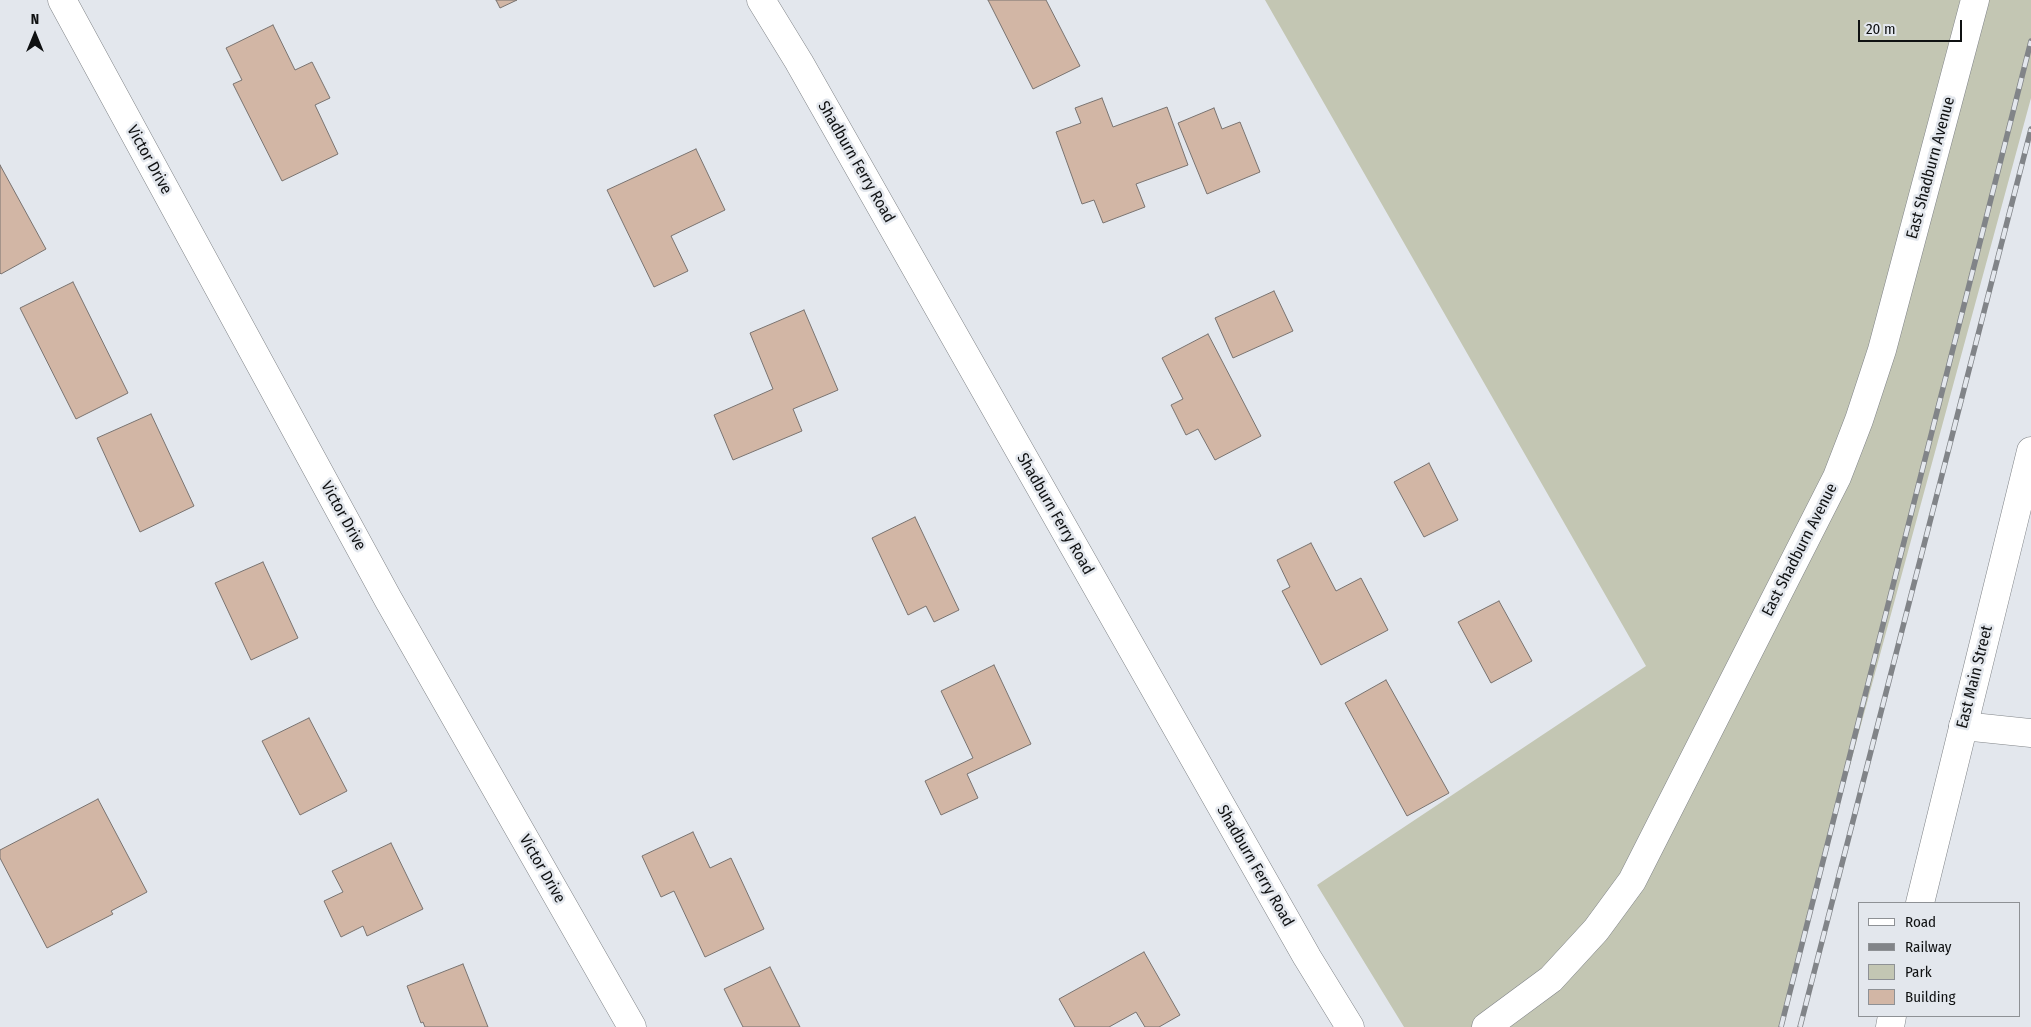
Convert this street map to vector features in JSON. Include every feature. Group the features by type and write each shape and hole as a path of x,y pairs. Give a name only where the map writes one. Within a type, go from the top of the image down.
{"street":[{"name":"Victor Drive","path":"62,0 388,599 632,1027"},
{"name":"Shadburn Ferry Road","path":"761,0 804,71 1307,957 1350,1027"},
{"name":"East Shadburn Avenue","path":"1486,1027 1551,978 1596,930 1632,881 1837,477 1859,420 1882,350 1975,0"},
{"name":"East Main Street","path":"1920,902 2031,451"},
{"path":"1963,726 2031,733"}],"green space":[{"path":"1265,0 2031,0 2031,98 1779,1027 1404,1027 1317,885 1646,666"}],"building":[{"path":"496,0 517,0 500,8"},
{"path":"988,0 1046,0 1080,66 1033,89"},
{"path":"273,25 295,70 312,62 330,98 315,105 338,154 282,181 233,84 242,80 226,48"},
{"path":"1102,98 1113,127 1167,107 1188,165 1136,184 1145,207 1103,223 1094,200 1082,204 1056,132 1081,123 1075,108"},
{"path":"1214,108 1222,129 1240,122 1260,172 1207,194 1178,123"},
{"path":"696,149 725,210 671,236 688,271 654,287 607,190"},
{"path":"0,165 46,249 1,274 0,273"},
{"path":"73,282 128,393 76,419 20,308"},
{"path":"1274,291 1293,331 1233,358 1215,318"},
{"path":"804,310 838,390 793,409 802,431 733,460 714,415 773,389 750,333"},
{"path":"1208,334 1261,436 1215,460 1198,429 1186,435 1171,405 1183,399 1162,358"},
{"path":"151,414 194,506 140,532 97,438"},
{"path":"1429,463 1458,520 1424,537 1394,482"},
{"path":"915,517 959,610 934,622 926,606 908,615 872,538"},
{"path":"1311,543 1336,591 1361,578 1388,630 1321,665 1282,591 1290,587 1277,560"},
{"path":"263,562 298,638 251,660 215,583"},
{"path":"1499,601 1532,661 1491,683 1458,622"},
{"path":"994,665 1031,744 967,774 978,798 941,815 925,781 973,758 941,691"},
{"path":"1386,680 1449,793 1407,816 1345,703"},
{"path":"309,718 347,791 300,815 262,741"},
{"path":"98,799 147,892 111,911 113,914 47,948 0,858 0,850"},
{"path":"693,832 710,868 731,858 764,929 705,957 674,891 661,897 642,856"},
{"path":"391,843 423,909 367,936 363,926 341,937 324,901 343,892 332,871"},
{"path":"1144,952 1180,1015 1159,1027 1145,1027 1136,1012 1109,1027 1075,1027 1059,999"},
{"path":"463,964 488,1027 425,1027 423,1022 421,1023 407,986"},
{"path":"770,967 800,1027 743,1027 724,989"}],"railway":[{"path":"1781,1027 2031,41"},
{"path":"1800,1027 2031,129"}]}
